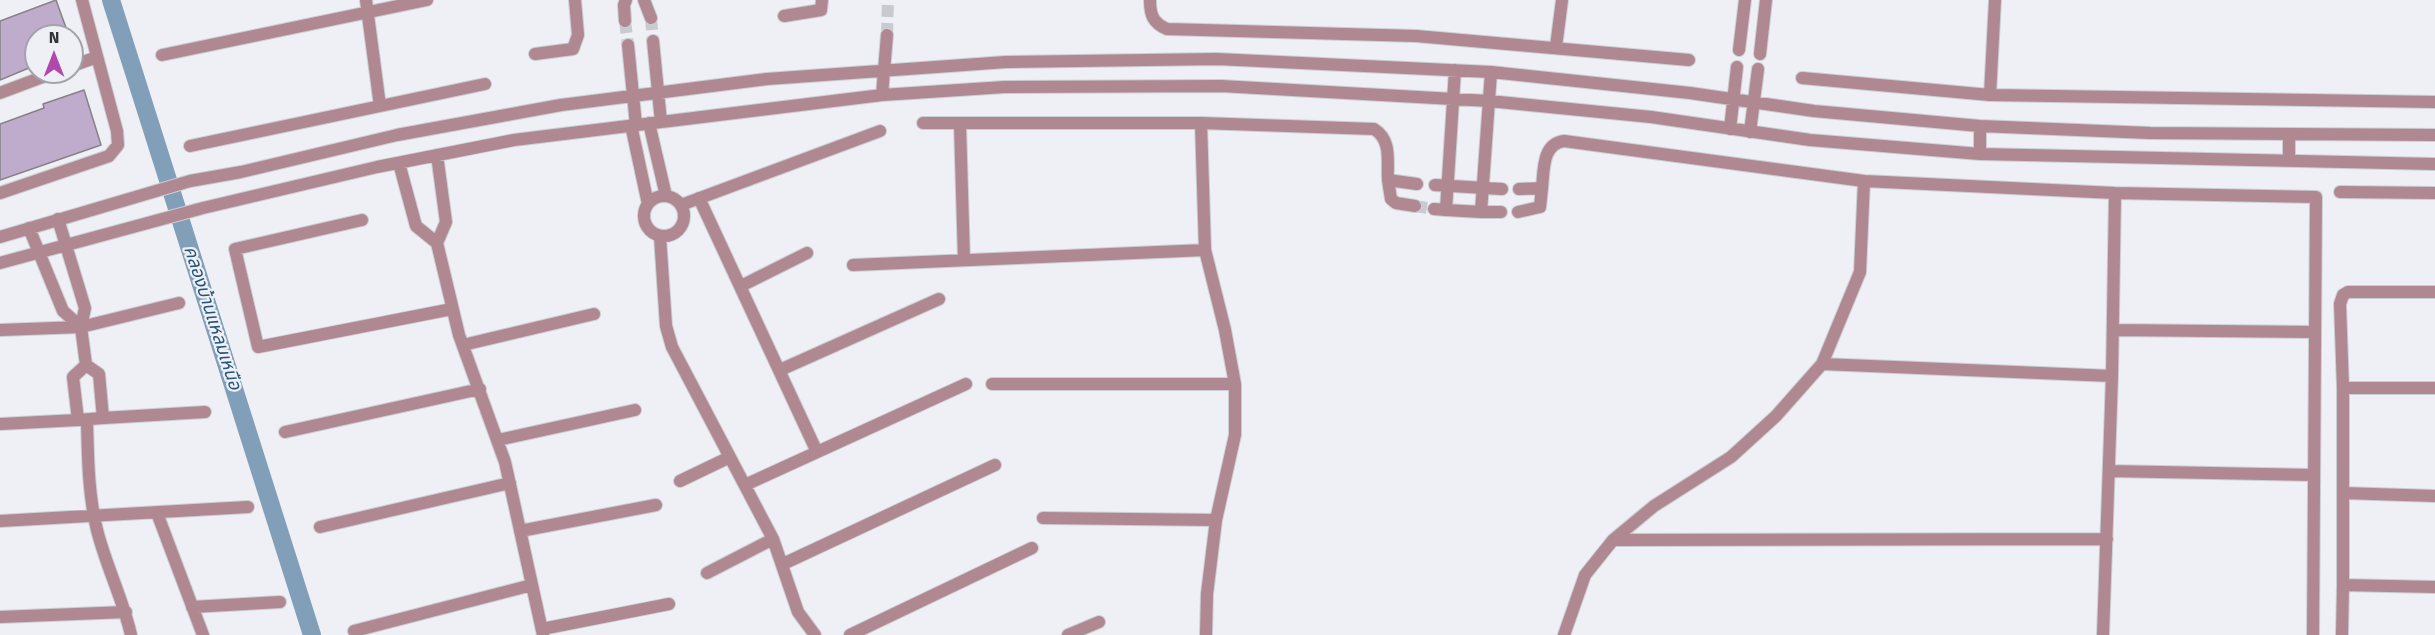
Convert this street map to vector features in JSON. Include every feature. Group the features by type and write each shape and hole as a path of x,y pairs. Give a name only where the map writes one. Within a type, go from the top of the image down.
{"street":[{"path":"0,193 109,156 118,145 117,131 82,0"},
{"path":"162,55 367,6 427,0"},
{"path":"535,54 573,48 578,35 575,0"},
{"path":"625,21 626,0"},
{"path":"644,0 651,18"},
{"path":"784,16 821,10 822,0"},
{"path":"1150,0 1150,13 1153,20 1159,26 1167,29 1416,36 1689,60"},
{"path":"1556,47 1562,0"},
{"path":"1745,0 1740,44 1762,40"},
{"path":"1761,54 1766,0"},
{"path":"1990,95 1995,0"},
{"path":"367,6 380,106"},
{"path":"882,94 887,35"},
{"path":"653,41 659,92 655,122 666,196"},
{"path":"628,45 633,125 648,204"},
{"path":"84,62 97,57"},
{"path":"0,237 190,181 241,172 397,135 561,105 767,80 1006,62 1216,59 1455,70 1733,99 1814,111 1980,126 2150,134 2435,135"},
{"path":"1730,129 1737,67"},
{"path":"1750,132 1758,69"},
{"path":"1455,70 1440,210 1501,212"},
{"path":"1481,212 1491,72"},
{"path":"1802,78 1990,95 2435,102"},
{"path":"0,93 24,84"},
{"path":"190,146 485,84"},
{"path":"0,263 203,208 399,163 514,140 882,94 1005,87 1221,86 1490,101 1651,117 1810,140 1980,154 2435,164"},
{"path":"923,123 1201,123 1374,129 1382,134 1387,145 1391,199 1396,203 1415,206"},
{"path":"1201,123 1205,250 1225,330 1235,384 1235,435 1216,520 1207,594 1206,635"},
{"path":"960,124 964,260"},
{"path":"1980,126 1980,154"},
{"path":"681,205 880,131"},
{"path":"2289,134 2289,161"},
{"path":"1518,212 1540,207 1546,156 1551,146 1556,142 1564,141 1864,181 2115,193 2316,196 2313,635"},
{"path":"437,155 446,222 437,243 452,309 498,440 510,483 542,632 669,604"},
{"path":"399,163 416,226 437,243"},
{"path":"1388,180 1417,184"},
{"path":"1564,635 1585,575 1613,540 1654,506 1731,457 1776,416 1822,364 1860,272 1864,181"},
{"path":"1441,186 1502,189"},
{"path":"1520,189 1542,188"},
{"path":"2340,192 2435,193"},
{"path":"2103,635 2112,376 2115,193"},
{"path":"659,196 672,198 681,205 684,213 682,226 673,235 660,236 648,229 645,223 645,210 648,204 659,196"},
{"path":"699,198 817,452"},
{"path":"58,219 85,308 81,327 86,365 99,374 103,418"},
{"path":"362,220 235,249 258,347 452,309"},
{"path":"29,228 63,311 81,327"},
{"path":"660,236 666,326 672,347 773,539 798,612 815,635"},
{"path":"853,265 1205,250"},
{"path":"741,286 807,253"},
{"path":"2342,635 2343,388 2340,304 2343,295 2348,292 2435,292"},
{"path":"780,370 939,298"},
{"path":"0,330 81,327 179,303"},
{"path":"463,345 594,314"},
{"path":"2113,330 2315,332"},
{"path":"1822,364 2112,376"},
{"path":"86,365 73,377 83,420 88,481 97,531 126,612 131,635"},
{"path":"745,484 966,384"},
{"path":"992,384 1235,384"},
{"path":"2343,388 2435,388"},
{"path":"285,432 480,389"},
{"path":"498,440 635,410"},
{"path":"0,424 205,412"},
{"path":"680,481 730,457"},
{"path":"783,564 995,465"},
{"path":"2109,471 2314,475"},
{"path":"320,527 510,483"},
{"path":"2343,493 2435,496"},
{"path":"520,531 656,505"},
{"path":"0,521 248,507"},
{"path":"156,513 203,635"},
{"path":"1042,518 1216,520"},
{"path":"707,573 773,539"},
{"path":"1613,540 2107,539"},
{"path":"850,635 1032,548"},
{"path":"354,630 532,585"},
{"path":"2343,585 2435,587"},
{"path":"192,607 280,602"},
{"path":"0,617 126,612"},
{"path":"1068,635 1099,622"}],"building":[{"path":"56,0 65,24 24,24 24,70 0,80 0,21"},
{"path":"84,90 101,145 0,180 0,124 44,108 43,104"}],"waterway":[{"name":"คลองบ้านแหลมเหนือ","path":"111,0 312,635"}],"tunnel":[{"path":"887,35 888,0"},
{"path":"651,18 653,41"},
{"path":"625,21 628,45"},
{"path":"1415,206 1434,209"}]}
